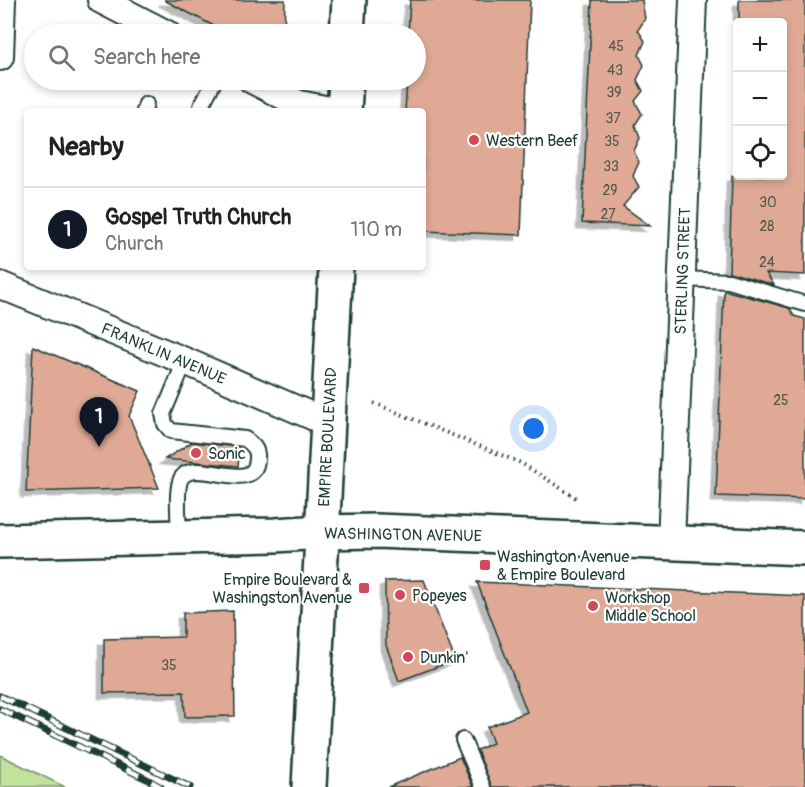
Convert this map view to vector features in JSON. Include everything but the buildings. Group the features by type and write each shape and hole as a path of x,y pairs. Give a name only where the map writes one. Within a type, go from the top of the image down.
{"main road":[{"path":"348,24 349,0"},
{"path":"344,108 345,90"},
{"name":"EMPIRE BOULEVARD","path":"309,787 336,270"},
{"name":"WASHINGTON AVENUE","path":"0,541 376,531 805,548"}],"street":[{"path":"0,57 2,0"},
{"path":"101,0 148,24"},
{"name":"STERLING STREET","path":"671,543 693,0"},
{"path":"272,90 299,104 320,108"},
{"name":"FRANKLIN AVENUE","path":"0,285 328,423"}],"lane":[{"path":"201,106 210,90"},
{"path":"682,279 729,281 805,304"},
{"path":"179,537 178,484 183,476 191,471 242,476 250,472 256,464 258,454 253,445 245,439 171,431 165,424 163,414 185,361"},
{"path":"463,740 483,787"}],"path":[{"path":"374,403 521,463 578,499"}],"green space":[{"path":"0,755 65,787 0,787"}],"railway":[{"path":"0,696 190,787"},
{"path":"0,709 161,787"}],"place":[{"name":"Western Beef","path":"474,140"},
{"name":"Gospel Truth Church","path":"99,447"},
{"name":"Sonic","path":"196,453"},
{"name":"Washington Avenue & Empire Boulevard","path":"485,565"},
{"name":"Empire Boulevard & Washingston Avenue","path":"364,588"},
{"name":"Popeyes","path":"400,595"},
{"name":"Workshop Middle School","path":"593,606"},
{"name":"Dunkin'","path":"408,657"}]}
